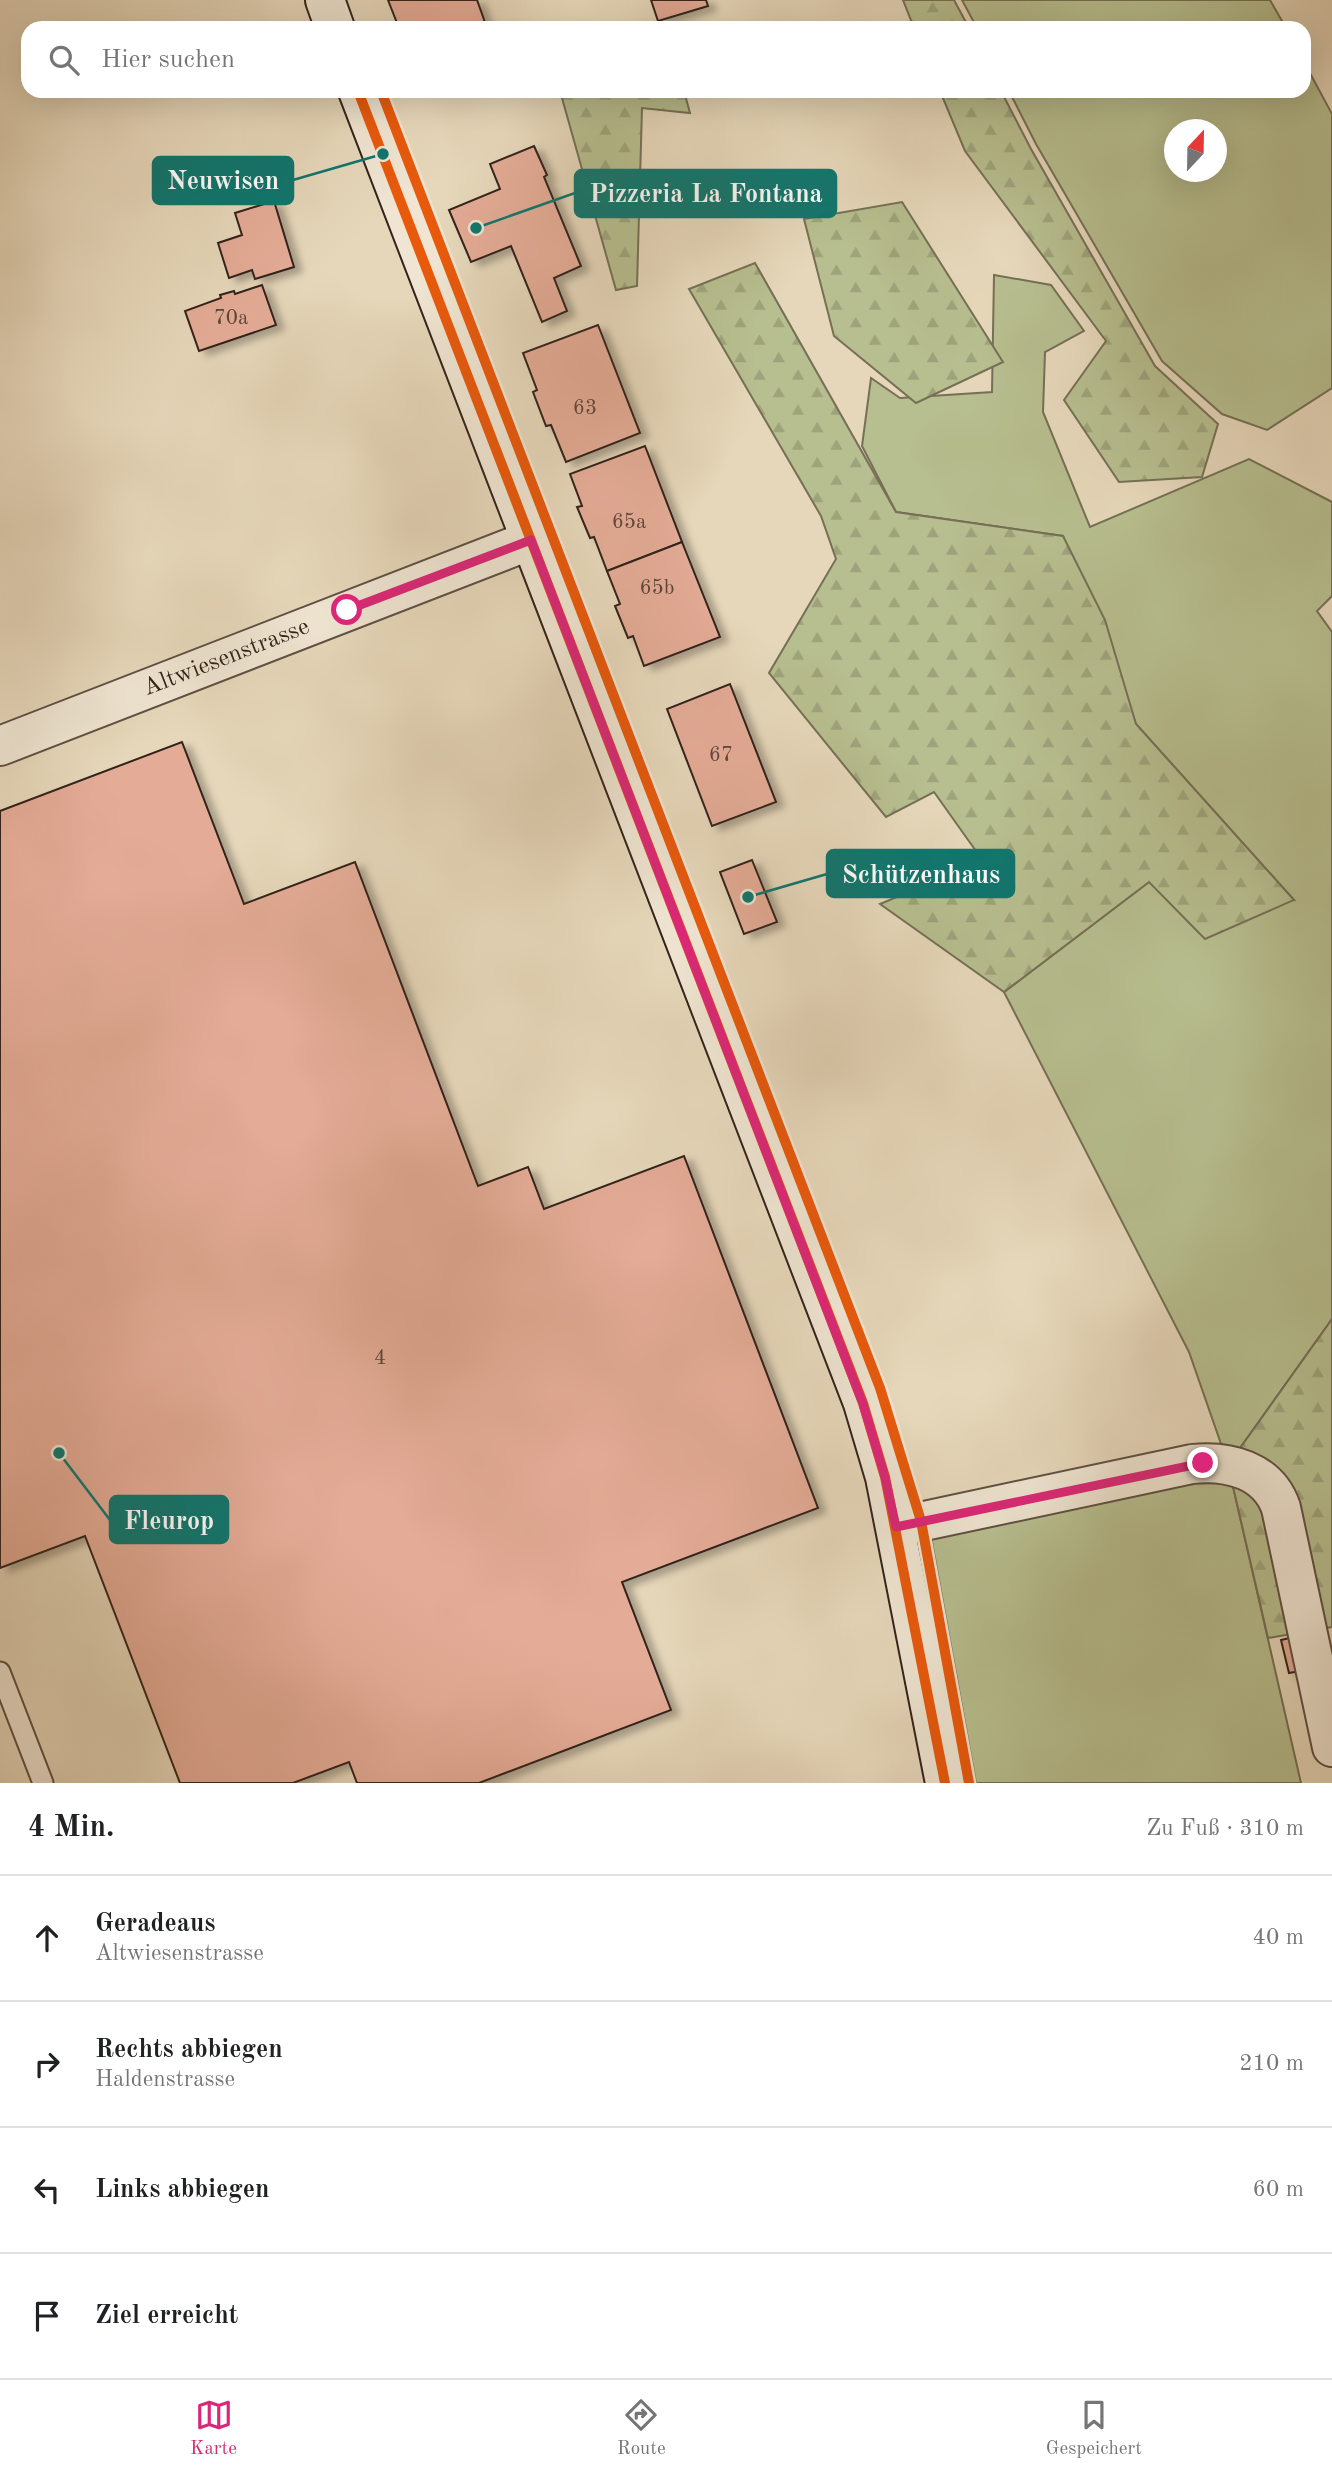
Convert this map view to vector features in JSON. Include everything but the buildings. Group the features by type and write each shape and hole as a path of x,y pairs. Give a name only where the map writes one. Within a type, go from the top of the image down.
{"street":[{"path":"325,0 332,21"},
{"path":"361,98 863,1404 885,1477 896,1527 945,1783"},
{"name":"Altwiesenstrasse","path":"0,746 486,555 531,540"},
{"path":"896,1527 1192,1464 1216,1463 1250,1473 1268,1485 1281,1508 1332,1747"}],"lane":[{"path":"0,1672 43,1783"}],"green space":[{"path":"903,0 954,0 965,21 911,21"},
{"path":"962,0 1270,0 1282,21 973,21"},
{"path":"1311,75 1332,114 1332,388 1267,430 1222,414 1162,361 1036,144 1013,98 1311,98"},
{"path":"562,98 686,98 690,113 642,108 637,286 616,290"},
{"path":"943,98 1005,98 1155,366 1218,424 1202,477 1119,482 1064,400 1106,341 965,151"},
{"path":"902,202 1003,362 916,403 834,336 804,219"},
{"path":"755,263 896,512 1063,536 1105,620 1136,724 1294,900 1205,939 1149,882 1004,992 880,904 983,861 934,792 886,817 769,673 836,559 821,516 689,289"},
{"path":"994,275 1051,285 1084,331 1045,352 1043,412 1090,527 1249,459 1332,502 1332,596 1317,611 1332,632 1332,1319 1228,1465 1301,1783 976,1783 928,1520 1228,1464 1189,1352 1004,992 1149,882 1294,900 1136,724 1063,536 896,512 862,446 871,378 900,398 992,392"},
{"path":"1332,1319 1332,1627 1268,1638 1228,1465"}],"cycle path":[{"path":"361,98 863,1403 885,1477 945,1783"},
{"path":"384,98 880,1388 921,1521 969,1783"}],"place":[{"name":"Neuwisen","path":"383,154"},
{"name":"Pizzeria La Fontana","path":"476,228"},
{"name":"Schützenhaus","path":"748,897"},
{"name":"Fleurop","path":"59,1453"}],"route":[{"path":"347,610 531,540 863,1404 875,1439 896,1527 1203,1463"}]}
